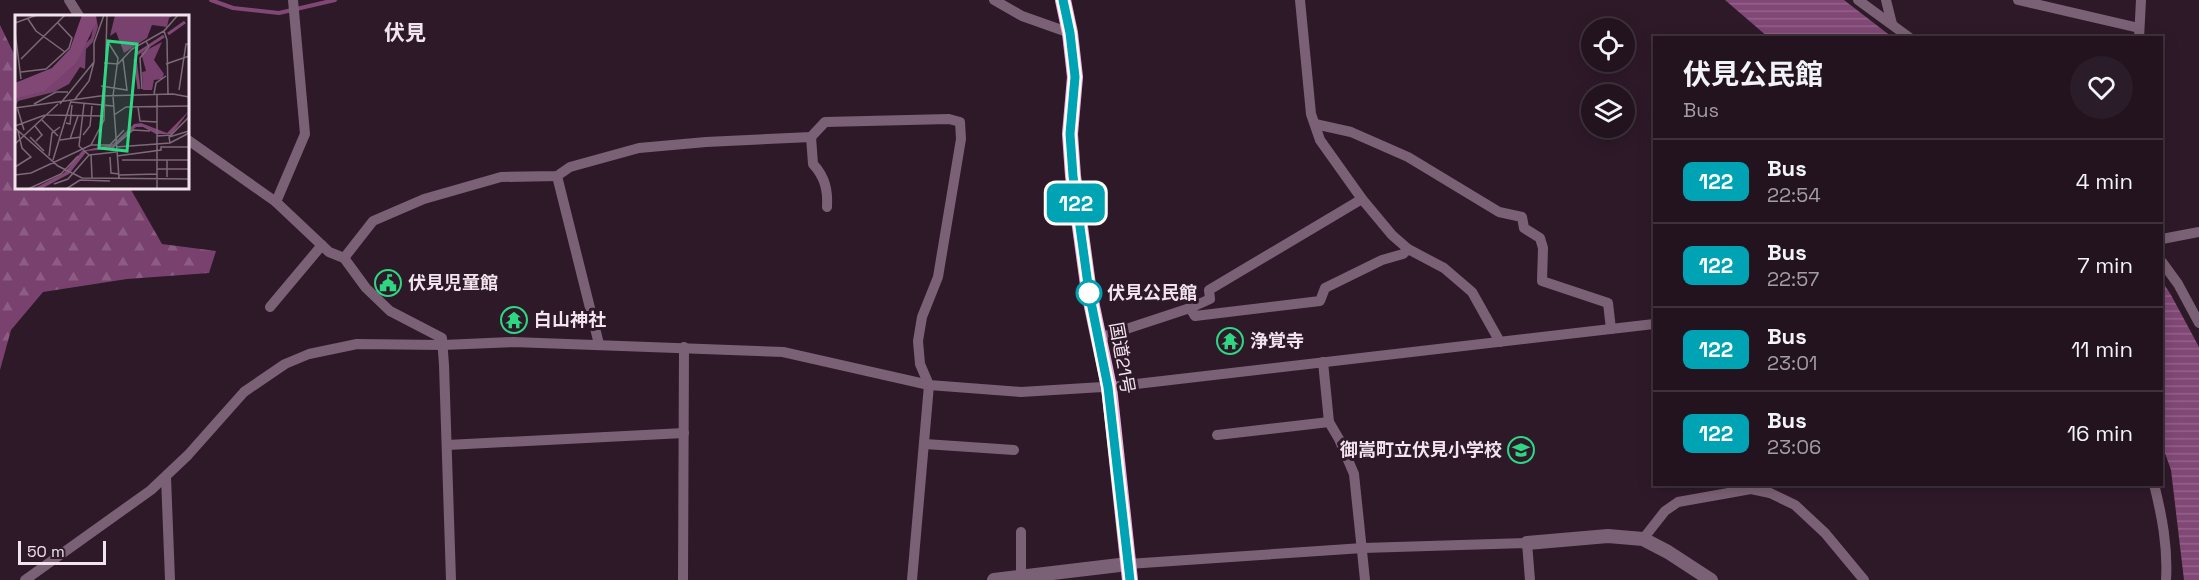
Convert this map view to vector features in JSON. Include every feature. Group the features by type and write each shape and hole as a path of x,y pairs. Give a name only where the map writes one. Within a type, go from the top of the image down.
{"highway":[{"name":"国道21号","path":"1063,0 1070,33 1075,77 1070,134 1073,176 1089,292 1108,387 1129,572"}],"street":[{"path":"69,0 78,15"},
{"path":"276,202 305,134 293,0"},
{"path":"994,0 1022,16 1070,33"},
{"path":"1300,0 1311,114 1320,140 1362,199 1392,235 1408,249 1444,268 1472,292 1500,342"},
{"path":"1858,0 1907,36"},
{"path":"1886,0 1892,24"},
{"path":"2018,0 2139,33 2141,0"},
{"path":"344,258 374,221 424,199 501,177 557,176 570,167 639,148 811,137 825,122 949,119 960,122 961,139 939,277 922,317 918,341 920,364 929,385 912,580"},
{"path":"1315,124 1351,132 1408,157 1499,212 1522,217 1524,228 1540,238 1543,248 1542,281 1608,303 1611,329"},
{"path":"811,137 813,164 820,172 828,193 827,207"},
{"path":"189,141 276,202 328,252 344,258 378,301 390,311 442,338 451,580"},
{"path":"557,176 598,344"},
{"path":"1099,338 1190,308 1210,299 1209,290 1362,199"},
{"path":"2163,239 2199,232"},
{"path":"270,307 322,245"},
{"path":"1190,308 1195,316 1320,301 1325,288 1382,260 1403,255 1408,249"},
{"path":"2163,263 2178,284 2199,323"},
{"path":"25,580 119,514 166,477 244,392 285,364 309,354 357,344 443,345 513,342 783,352 929,385 1021,392 1108,387 1653,324"},
{"path":"683,580 684,347"},
{"path":"1323,362 1329,422 1354,474 1365,580"},
{"path":"1217,435 1329,422"},
{"path":"447,445 684,433"},
{"path":"925,444 1014,450"},
{"path":"166,477 170,580"},
{"path":"2154,486 2162,518 2167,560 2166,580"},
{"path":"1643,539 1665,511 1678,502 1751,487 1795,505 1825,533 1864,580"},
{"path":"1021,532 1021,577"},
{"path":"994,580 1129,572 1363,548 1527,543 1608,537 1643,539 1711,580"},
{"path":"1527,543 1530,580"}],"green space":[{"path":"0,25 15,56 15,189 131,189 162,244 216,251 209,273 127,279 43,292 11,330 0,370"}],"shaded area":[{"path":"1725,0 1844,0 1891,36 1767,36"},
{"path":"2163,283 2199,347 2199,580 2184,580 2171,470 2163,448"}],"waterway":[{"path":"211,0 233,8 279,13 335,0"}],"bus line":[{"name":"122","path":"1063,0 1070,33 1075,77 1070,134 1073,176 1089,292 1107,377 1130,580"}],"place":[{"name":"伏見児童館","path":"388,283"},
{"name":"伏見公民館","path":"1089,293"},
{"name":"白山神社","path":"514,320"},
{"name":"浄覚寺","path":"1230,341"},
{"name":"御嵩町立伏見小学校","path":"1521,450"}],"district":[{"name":"伏見","path":"405,33"}]}
